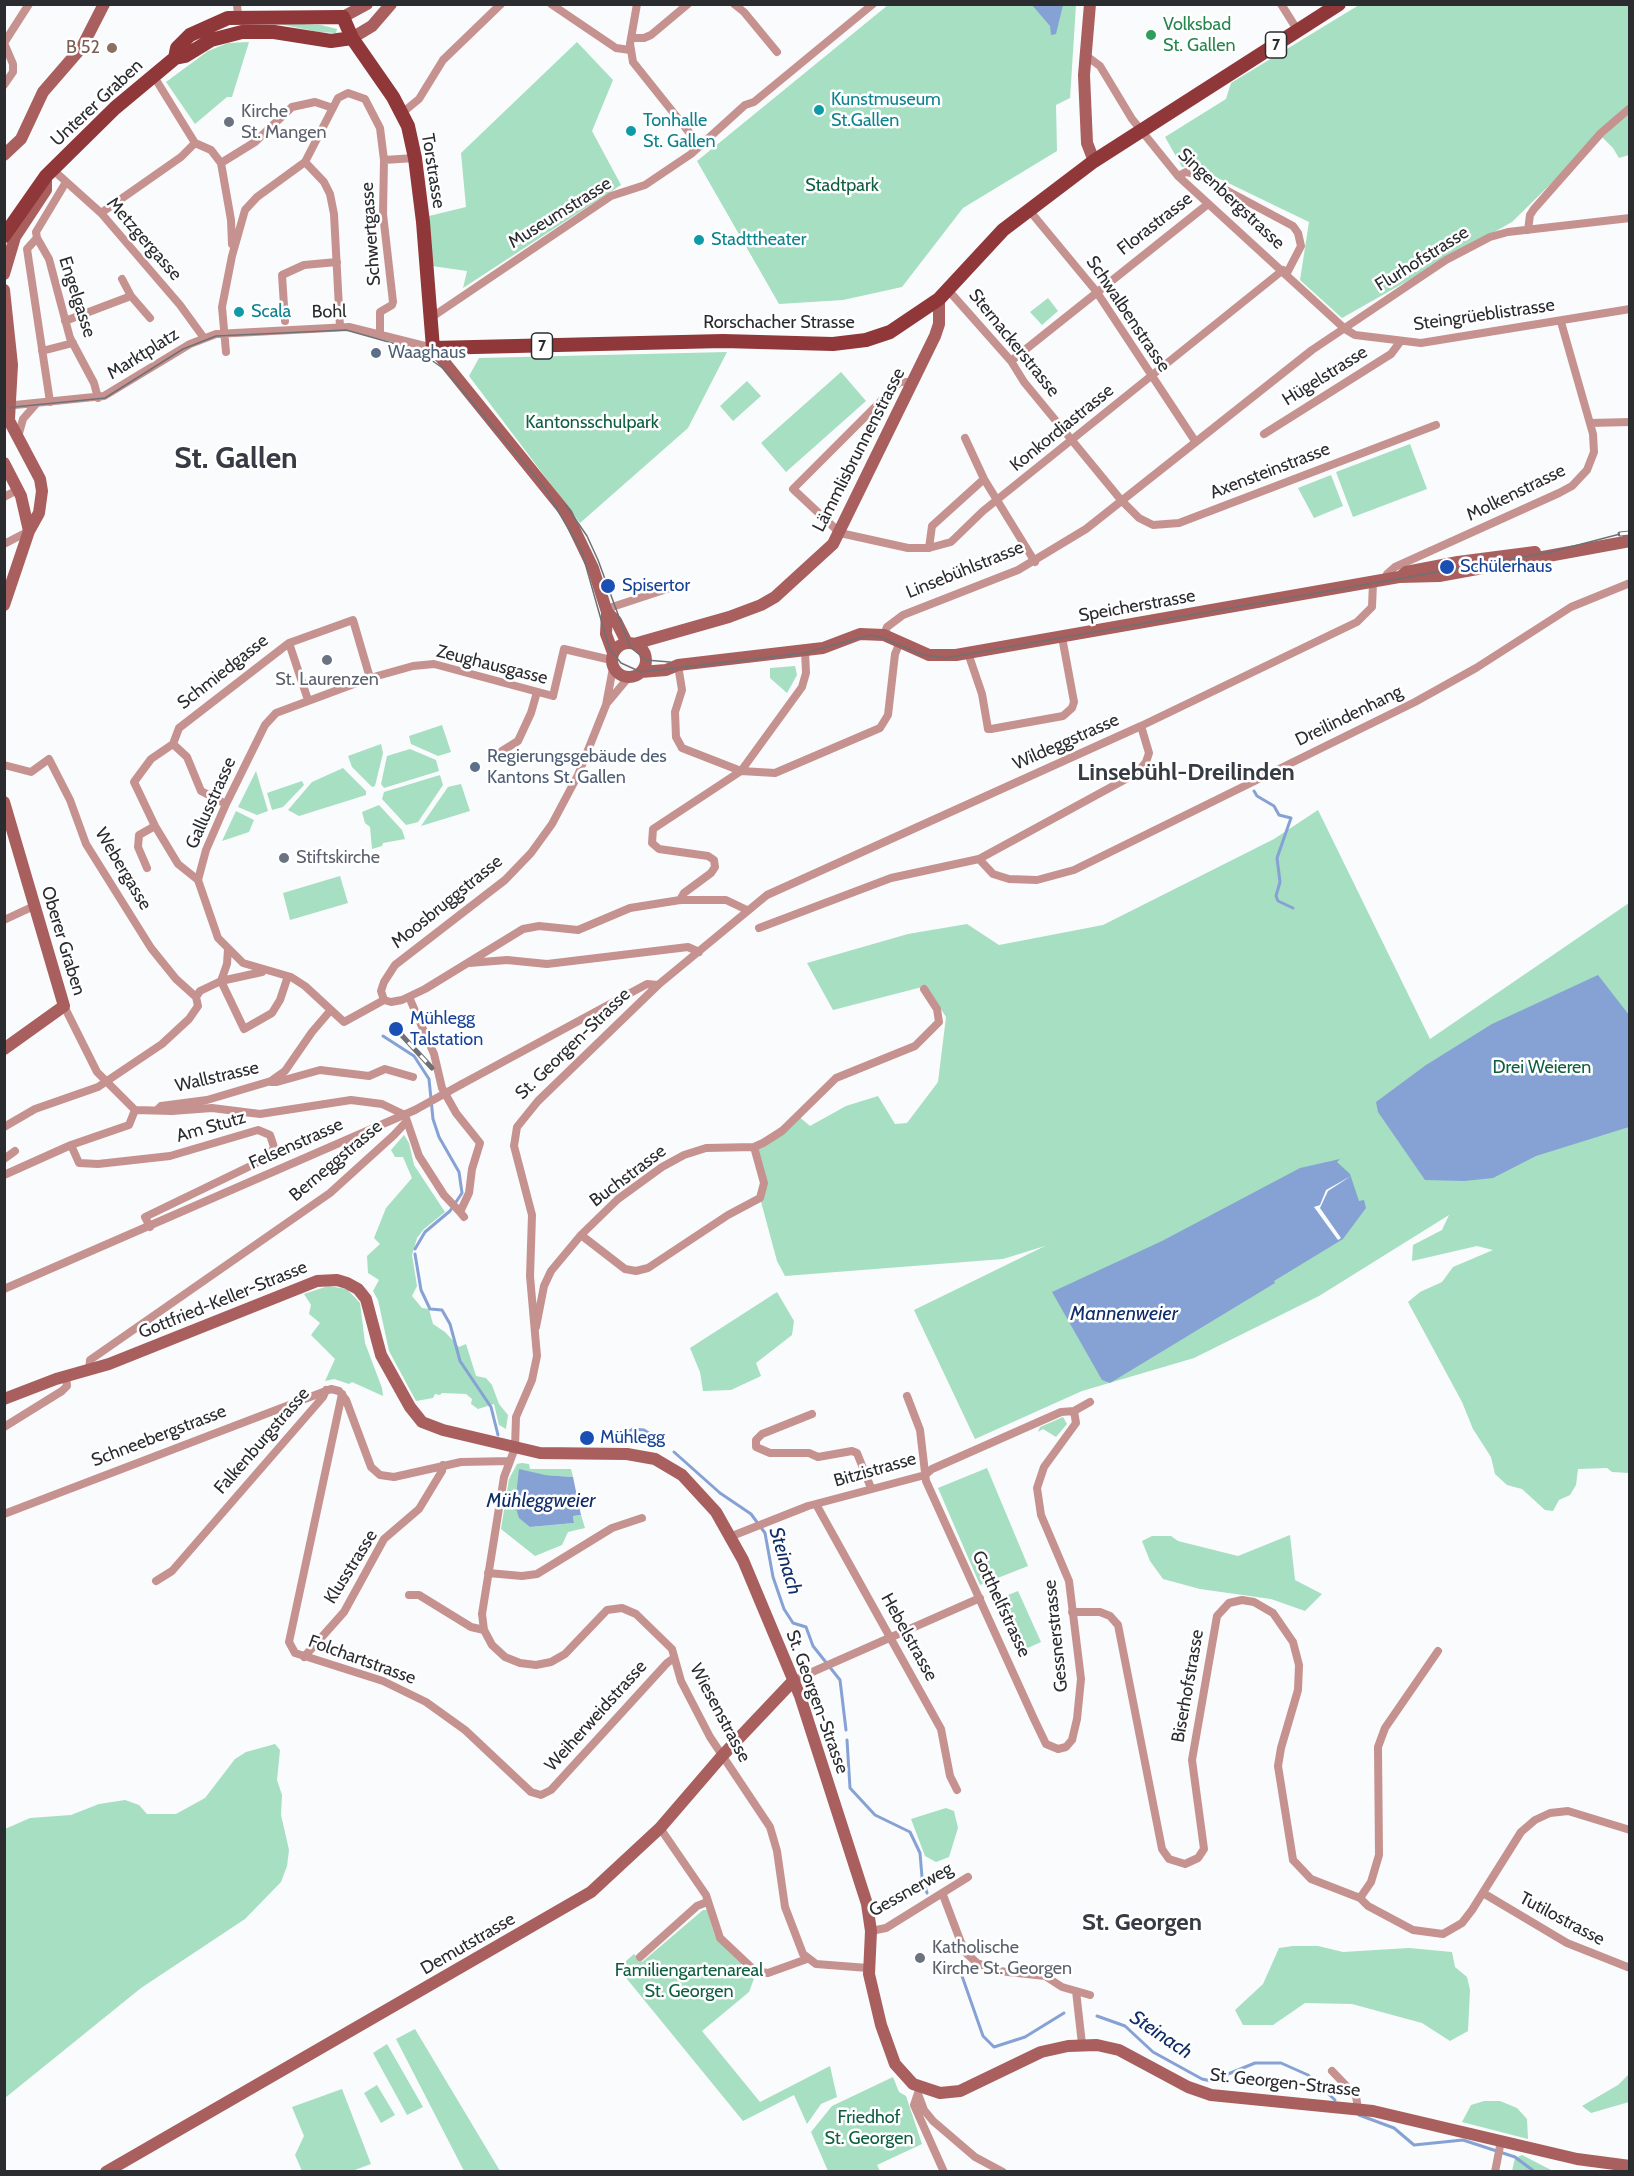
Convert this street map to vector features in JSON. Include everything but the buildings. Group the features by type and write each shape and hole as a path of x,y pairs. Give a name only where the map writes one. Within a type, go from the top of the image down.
{"main road":[{"name":"Rorschacher Strasse","path":"433,348 733,340 848,343 890,332 944,295 1003,230 1094,161 1140,130 1214,87 1339,4"},
{"name":"Unterer Graben","path":"175,58 177,48 191,34 238,10 312,19 343,17"},
{"name":"Torstrasse","path":"343,17 352,38 402,113 416,158 433,348"},
{"name":"Unterer Graben","path":"8,241 49,172 115,108 175,58 185,56 211,40 242,32 274,32 331,41 352,38"}],"street":[{"path":"4,85 13,72 13,64 4,43 29,4"},
{"path":"4,155 21,139 37,101 82,46 104,4"},
{"path":"343,17 367,4"},
{"path":"352,38 372,26 391,4"},
{"path":"402,113 419,99 442,60 501,4"},
{"path":"551,4 616,48 630,50"},
{"path":"637,4 630,50 633,62 700,146"},
{"path":"631,38 644,38 651,35 688,4"},
{"path":"734,4 744,12 777,52"},
{"name":"Museumstrasse","path":"432,317 611,196 635,189 654,179 700,146 745,105 754,102 873,4"},
{"path":"1090,4 1085,55 1087,144 1094,161"},
{"path":"1281,4 1298,31"},
{"name":"Singenbergstrasse","path":"1085,55 1100,66 1140,130 1178,176 1346,329"},
{"path":"153,75 195,144 211,150 221,163 231,220 232,256"},
{"name":"Schwertgasse","path":"333,108 338,98 348,93 365,99 380,128 384,160 382,214 393,302 380,312 380,334"},
{"path":"221,163 255,142 291,107 315,102 333,108 305,162 257,197 245,210 232,256 222,307 226,352"},
{"path":"1528,230 1530,215 1534,209 1601,133 1629,108"},
{"path":"101,213 181,157 195,144"},
{"name":"Schwertgasse","path":"384,160 416,158"},
{"path":"305,162 324,182 330,194 337,262 340,327"},
{"name":"Metzgergasse","path":"49,172 66,182 101,213 180,305 204,338"},
{"path":"1178,176 1186,172 1196,174 1293,226 1301,246 1285,272"},
{"path":"27,249 37,238 36,232 66,182"},
{"name":"Florastrasse","path":"1011,361 1208,204"},
{"name":"Schwalbenstrasse","path":"1029,210 1096,291 1151,378 1195,441"},
{"name":"Flurhofstrasse","path":"1346,329 1446,260 1490,237 1629,218"},
{"name":"Engelgasse","path":"37,238 49,260 72,343 94,383 98,398"},
{"path":"8,241 27,249"},
{"name":"Unterer Graben","path":"4,274 8,241"},
{"path":"27,249 50,402"},
{"path":"285,321 282,275 304,265 337,262"},
{"name":"Konkordiastrasse","path":"840,533 908,548 929,548 951,542 999,499 1285,272"},
{"path":"122,279 131,296 150,318"},
{"path":"4,290 12,365 7,411 40,479 42,491 39,513 29,531 4,605"},
{"name":"Sternackerstrasse","path":"944,295 1011,361 1024,382 1121,500"},
{"name":"Lämmlisbrunnenstrasse","path":"631,643 729,617 767,602 826,550 840,533 939,324 944,295"},
{"path":"65,321 131,296"},
{"name":"Steingrüeblistrasse","path":"1346,329 1355,335 1421,343 1546,322 1561,322 1629,309"},
{"name":"Molkenstrasse","path":"1393,579 1387,574 1395,567 1572,486 1582,478 1592,462 1594,442 1561,322"},
{"name":"Bohl","path":"223,333 340,327 380,334 433,348"},
{"name":"Linsebühlstrasse","path":"884,635 887,627 903,615 1035,562 1086,530 1312,350 1335,333 1346,329"},
{"name":"Marktplatz","path":"7,411 50,402 98,398 114,392 204,338 223,333"},
{"name":"Hügelstrasse","path":"1264,434 1391,354 1400,342"},
{"path":"42,351 72,343"},
{"path":"433,348 567,514 593,568 606,611 606,634 612,660 619,675 628,678 644,663"},
{"path":"840,533 793,489 900,382 912,382"},
{"path":"18,437 23,420 37,404"},
{"path":"1590,423 1629,422"},
{"name":"Axensteinstrasse","path":"1121,500 1145,522 1169,526 1436,425"},
{"path":"965,438 984,479 999,499 1035,562"},
{"path":"4,463 20,493 29,531"},
{"path":"929,548 932,526 984,479"},
{"path":"4,497 20,493 36,495 42,491"},
{"path":"4,544 29,531"},
{"name":"Speicherstrasse","path":"884,635 929,655 968,653 1373,583 1393,579 1416,570 1492,556 1564,553 1629,541"},
{"name":"Wildeggstrasse","path":"747,910 780,888 1141,726 1357,622 1372,607 1373,583"},
{"name":"Dreilindenhang","path":"980,859 993,874 1009,879 1037,880 1074,870 1415,702 1476,668 1570,607 1629,583"},
{"path":"606,611 676,586"},
{"path":"606,611 616,621 644,663 666,670 678,665 823,648 860,634 884,635"},
{"name":"Schmiedgasse","path":"155,826 134,782 151,759 173,744 178,728 289,643 353,620 370,678"},
{"name":"Lämmlisbrunnenstrasse","path":"644,663 674,633"},
{"path":"968,653 982,694 988,729 991,729 1063,716 1072,708 1074,702 1062,637"},
{"path":"678,665 682,690 675,712 678,743 688,751 741,771 768,774 783,771 880,728 890,709 895,654 900,642"},
{"path":"289,643 308,700"},
{"path":"612,660 618,646 631,643"},
{"name":"Zeughausgasse","path":"308,700 370,678 414,666 434,664 553,696 564,649 612,660"},
{"path":"680,900 684,893 711,873 715,867 714,860 708,856 658,849 652,843 653,829 741,771 802,687 806,673 805,651"},
{"name":"Moosbruggstrasse","path":"384,1000 381,991 395,965 505,880 542,839 569,795 606,705 612,660"},
{"name":"Moosbruggstrasse","path":"606,705 628,678"},
{"path":"502,751 518,741 531,713 537,692"},
{"name":"Gallusstrasse","path":"198,880 206,850 265,725 276,713 308,700"},
{"path":"759,928 891,878 980,859 1137,773 1146,762 1149,753 1141,726"},
{"path":"173,744 187,758 201,791 226,804"},
{"name":"Webergasse","path":"4,765 31,772 49,759 70,800 86,844 160,961 196,997"},
{"name":"Oberer Graben","path":"4,802 64,1006 97,1072 107,1082"},
{"path":"147,868 138,847 140,835 155,826 178,864 198,880 210,920 218,938 228,949 243,963 288,976 317,995 339,1020 349,1021 384,1000 391,1002 409,997 523,929 539,926 578,930 630,908 680,900 726,900 747,910"},
{"path":"4,920 34,906"},
{"name":"St. Georgen-Strasse","path":"747,910 658,985 538,1101 514,1133 514,1146 532,1215 530,1276 536,1327 535,1369 516,1417 512,1455 627,1454 655,1459 691,1483 716,1512 732,1536 794,1680 842,1832 865,1894 871,1931 868,1968 872,1993 895,2064 919,2091 940,2093 960,2091 1028,2057 1055,2049 1082,2044 1105,2046 1119,2050 1188,2087 1211,2095 1357,2109 1413,2119 1500,2145 1629,2166"},
{"path":"469,963 507,960 547,964 688,947 699,952"},
{"path":"228,949 227,964 221,981 244,1029 272,1013 288,976"},
{"path":"4,1126 35,1109 91,1091 162,1044 189,1020 198,1006 196,997 200,990 221,981 268,971"},
{"name":"Felsenstrasse","path":"4,1289 406,1118 415,1110 647,984 658,985"},
{"name":"Buchstrasse","path":"536,1327 547,1279 581,1235 618,1199 673,1160 706,1148 754,1147 782,1131 836,1078 915,1046 937,1026 939,1018 937,1009 924,989"},
{"path":"406,1118 419,1156 449,1201 460,1212 470,1193 472,1169 480,1143 456,1113 442,1088 434,1054 409,997"},
{"path":"4,1049 64,1006"},
{"name":"Wallstrasse","path":"158,1109 161,1106 207,1100 271,1082 285,1071 330,1011"},
{"path":"271,1082 320,1070 369,1076 384,1069 413,1077"},
{"path":"4,1174 71,1145 129,1125 135,1110 107,1082"},
{"name":"Berneggstrasse","path":"89,1371 90,1360 330,1193 406,1118 382,1104 351,1100 261,1114 212,1108 135,1110"},
{"name":"Am Stutz","path":"71,1145 79,1163 98,1164 170,1156 258,1130 270,1135 274,1147 268,1157 145,1217 150,1227"},
{"path":"581,1235 625,1269 636,1271 648,1268 728,1215 760,1198 764,1183 754,1147"},
{"path":"4,1159 15,1151"},
{"name":"Gottfried-Keller-Strasse","path":"4,1399 66,1376 89,1371 310,1284 337,1280 352,1285 366,1299 381,1355 410,1407 422,1422 512,1455"},
{"path":"4,1427 62,1391 67,1386 66,1376"},
{"name":"Falkenburgstrasse","path":"156,1581 172,1571 323,1397 326,1390 335,1389 342,1394"},
{"name":"Schneebergstrasse","path":"4,1514 326,1390"},
{"path":"342,1394 374,1472 394,1477 443,1465 512,1455 504,1477 488,1573 482,1614 484,1630 471,1627 419,1595 410,1595"},
{"name":"Folchartstrasse","path":"342,1394 289,1642 295,1653 304,1658 383,1681 426,1702 465,1730 531,1792 541,1794"},
{"name":"Gotthelfstrasse","path":"907,1396 920,1430 926,1467 925,1475 1048,1746"},
{"name":"Bitzistrasse","path":"732,1536 808,1506 817,1506 871,1488 925,1475 932,1469 1060,1412 1074,1411 1090,1402"},
{"name":"Gessnerstrasse","path":"1048,1746 1058,1749 1068,1745 1077,1719 1081,1679 1065,1568 1041,1515 1037,1496 1038,1481 1044,1467 1076,1423 1074,1411"},
{"path":"813,1414 762,1434 756,1440 756,1447 770,1453 809,1453 818,1457 852,1450 857,1453 871,1488"},
{"name":"Klusstrasse","path":"304,1658 344,1612 384,1539 418,1509 442,1472 443,1465"},
{"name":"Hebelstrasse","path":"817,1506 941,1729 950,1776 957,1790"},
{"path":"488,1573 522,1576 537,1574 612,1528 642,1518"},
{"path":"794,1680 820,1666 980,1598"},
{"name":"Biserhofstrasse","path":"1072,1612 1100,1612 1110,1616 1118,1625 1162,1849 1169,1859 1185,1864 1194,1861 1203,1849 1192,1760 1217,1616 1229,1603 1242,1600 1254,1602 1273,1613 1293,1642 1299,1665 1298,1690 1281,1748 1278,1767 1293,1860 1311,1879 1360,1898"},
{"name":"Wiesenstrasse","path":"484,1630 492,1645 505,1657 520,1664 543,1664 564,1654 602,1613 622,1608 636,1614 669,1644 681,1681 722,1756 770,1827 777,1851 785,1907 800,1948 807,1959"},
{"path":"1438,1651 1386,1728 1377,1747 1379,1855 1371,1882 1360,1898 1368,1906 1421,1933 1443,1934 1462,1923 1521,1832 1535,1820 1550,1813 1568,1811 1586,1814 1629,1830"},
{"name":"Weiherweidstrasse","path":"541,1794 551,1791 674,1658"},
{"name":"Demutstrasse","path":"106,2172 591,1892 660,1828 722,1756 794,1680"},
{"path":"660,1828 702,1887 720,1938 755,1971 768,1973 807,1959 816,1964 868,1968"},
{"name":"Gessnerweg","path":"871,1931 886,1928 943,1895 968,1877"},
{"name":"Tutilostrasse","path":"1483,1893 1567,1943 1629,1968"},
{"path":"943,1895 966,1953 977,1963 999,1971 1044,1976 1057,1985 1090,1995"},
{"path":"640,1956 697,1906 707,1902"},
{"path":"1076,1991 1082,2044"},
{"path":"1332,2071 1356,2096 1357,2109"},
{"path":"919,2091 914,2105 944,2172"},
{"path":"919,2091 924,2110 933,2121 975,2157 1003,2172"},
{"path":"1495,2172 1500,2145"}],"green space":[{"name":"Stadtpark","path":"888,5 1076,5 1070,98 1056,105 1057,151 963,208 902,287 843,300 779,304 697,161"},
{"path":"1359,5 1629,5 1629,107 1512,222 1342,318 1300,280 1309,222 1193,166 1182,167 1165,137 1226,99 1231,83"},
{"path":"269,22 321,25 337,29 336,33 319,32"},
{"path":"249,42 232,97 227,97 195,124 166,82 208,51 228,43"},
{"path":"577,42 613,80 592,131 621,185 463,288 467,271 432,266 429,216 466,207 461,153"},
{"path":"1629,113 1629,155 1619,158 1602,137"},
{"path":"1048,298 1058,311 1042,325 1030,312"},
{"name":"Kantonsschulpark","path":"727,352 688,428 580,523 469,376 479,358"},
{"path":"841,372 866,401 786,472 761,443"},
{"path":"747,381 761,396 733,421 720,406"},
{"path":"1410,444 1427,489 1353,517 1336,472"},
{"path":"1331,475 1343,506 1314,518 1298,488"},
{"path":"795,666 797,675 787,693 770,678 770,668"},
{"path":"442,725 451,752 438,756 411,744 409,736"},
{"path":"381,744 383,753 375,786 372,787 352,767 348,756"},
{"path":"410,749 436,760 439,771 384,788 381,784 387,756"},
{"path":"343,768 366,791 366,795 299,816 288,810 312,782"},
{"path":"256,771 268,811 257,815 238,807"},
{"path":"440,775 443,785 418,822 406,825 382,799 384,792"},
{"path":"302,781 304,785 283,807 272,810 267,793"},
{"path":"461,784 470,811 421,826 448,787"},
{"path":"379,805 402,830 405,839 383,843 382,846 372,849 370,827 365,823 362,812"},
{"name":"Drei Weieren","path":"1318,810 1430,1039 1629,903 1629,1473 1612,1472 1607,1468 1578,1469 1576,1485 1570,1495 1559,1500 1553,1511 1545,1510 1522,1489 1507,1485 1495,1474 1491,1457 1473,1429 1462,1402 1408,1302 1420,1292 1442,1282 1453,1267 1493,1250 1477,1246 1412,1261 1413,1245 1442,1230 1449,1215 1319,1296 1194,1358 1082,1391 975,1439 914,1310 1045,1246 1003,1259 785,1276 777,1261 760,1198 763,1190 754,1147 797,1115 810,1126 846,1106 878,1096 895,1124 907,1123 938,1082 946,1017 926,986 833,1010 807,963 908,934 967,924 999,945 1103,925 1274,839"},
{"path":"236,811 254,820 249,832 222,841"},
{"path":"340,876 348,903 290,920 283,893"},
{"path":"404,1135 409,1143 414,1165 445,1212 424,1229 417,1238 412,1255 417,1286 412,1296 422,1308 429,1309 433,1324 445,1332 459,1347 466,1344 476,1376 486,1378 492,1385 499,1404 508,1415 506,1429 499,1425 494,1404 478,1409 471,1404 472,1399 466,1394 442,1393 435,1394 433,1398 416,1401 389,1351 378,1300 373,1291 379,1280 368,1273 367,1256 380,1244 374,1238 386,1208 412,1178 403,1157 395,1157 391,1150"},
{"path":"328,1286 347,1289 360,1303 365,1343 383,1396 352,1382 349,1384 334,1379 325,1381 335,1359 311,1335 320,1323 309,1314 311,1305 304,1294"},
{"path":"777,1292 794,1321 792,1335 756,1363 761,1376 731,1390 703,1391 700,1372 690,1348"},
{"path":"1063,1417 1067,1424 1056,1437 1043,1429 1038,1432 1040,1427"},
{"path":"517,1464 529,1464 530,1469 571,1469 573,1477 545,1475 530,1527 574,1523 573,1516 581,1515 585,1528 568,1532 562,1545 535,1556 501,1529 509,1479"},
{"path":"987,1468 1028,1566 980,1585 938,1488"},
{"path":"1290,1535 1295,1580 1322,1594 1305,1611 1271,1599 1200,1589 1163,1579 1150,1561 1142,1541 1152,1536 1171,1536 1178,1541 1238,1556"},
{"path":"1018,1591 1041,1642 1019,1652 996,1600"},
{"path":"275,1744 280,1750 277,1780 282,1795 281,1815 289,1850 287,1866 281,1882 245,1919 141,1988 5,2098 5,1829 30,1818 71,1815 99,1804 125,1800 139,1805 147,1814 176,1814 205,1798 235,1759 246,1752"},
{"path":"946,1808 954,1811 958,1828 949,1857 936,1862 925,1856 911,1819"},
{"name":"Familiengartenareal St. Georgen","path":"703,1910 707,1910 715,1936 755,1976 749,1992 702,2031 760,2102 830,2066 837,2097 821,2104 807,2124 794,2095 743,2121 618,1968 634,1954 642,1962"},
{"path":"1318,1946 1343,1952 1409,1948 1452,1952 1455,1967 1467,1977 1470,1990 1468,2031 1450,2041 1422,2023 1352,2004 1305,2003 1273,2025 1243,2025 1235,2010 1263,1984 1279,1948"},
{"path":"415,2029 500,2171 464,2171 396,2039"},
{"path":"387,2044 423,2107 407,2115 373,2053"},
{"path":"1629,2074 1629,2102 1591,2113 1582,2106 1618,2085"},
{"name":"Friedhof St. Georgen","path":"893,2077 899,2092 906,2096 922,2144 877,2165 880,2171 828,2171 811,2132 832,2106"},
{"path":"377,2085 395,2115 381,2123 364,2093"},
{"path":"342,2089 371,2164 352,2171 302,2171 295,2155 304,2136 292,2107"},
{"path":"1484,2101 1500,2101 1517,2108 1527,2119 1528,2139 1462,2122 1471,2105"},
{"path":"1522,2155 1552,2171 1512,2171 1515,2158"}],"water":[{"path":"1032,5 1063,5 1056,34 1051,35 1050,26"},
{"path":"1598,975 1629,1015 1629,1127 1536,1156 1493,1178 1464,1181 1425,1180 1378,1112 1376,1102 1426,1065 1492,1024"},
{"name":"Mannenweier","path":"1340,1159 1337,1162 1350,1174 1359,1201 1364,1200 1366,1208 1343,1239 1110,1383 1102,1380 1052,1292 1162,1241 1300,1168"},
{"name":"Mühleggweier","path":"519,1469 545,1475 573,1477 581,1515 573,1516 574,1523 530,1527 519,1518 515,1505"}],"pier":[{"path":"1351,1176 1328,1191 1320,1208 1341,1238 1338,1240 1314,1207 1320,1205 1326,1190"}],"waterway":[{"path":"1254,791 1257,796 1274,806 1279,815 1291,818 1277,858 1280,882 1276,896 1278,901 1293,908"},
{"name":"Steinach","path":"383,1036 414,1056 429,1079 433,1119 439,1137 459,1172 462,1193 450,1211 425,1232 415,1249"},
{"name":"Steinach","path":"415,1254 421,1290 430,1309 442,1310 450,1324 460,1361 491,1407 498,1435"},
{"name":"Steinach","path":"624,1434 633,1429 644,1430 664,1443"},
{"name":"Steinach","path":"674,1452 720,1493 751,1514 765,1533 773,1577 784,1609 793,1623 806,1627 813,1646 840,1680 846,1730"},
{"name":"Steinach","path":"847,1740 850,1788 875,1815 910,1832 920,1853 922,1877 927,1893"},
{"name":"Steinach","path":"962,1976 983,2036 994,2047 1025,2037 1064,2013"},
{"name":"Steinach","path":"1097,2016 1125,2026 1153,2052 1202,2079 1211,2081 1255,2063 1281,2063 1308,2075 1335,2100"},
{"name":"Steinach","path":"1359,2115 1394,2128 1414,2145 1463,2140 1515,2157 1535,2172"}],"tram line":[{"path":"4,408 105,398 183,349 216,336 346,330 417,350 444,369 544,487 582,552 609,648 621,663 641,672 805,653 870,635 923,655 946,658 1551,552 1620,534"},
{"path":"565,504 587,536 598,560 630,647 646,660 670,662"}],"railway":[{"path":"1620,534 1630,533"},
{"path":"396,1029 432,1068"}],"place":[{"name":"Volksbad St. Gallen","path":"1151,35"},
{"name":"B 52","path":"112,48"},
{"name":"Kunstmuseum St.Gallen","path":"819,110"},
{"name":"Kirche St. Mangen","path":"229,122"},
{"name":"Tonhalle St. Gallen","path":"631,131"},
{"name":"Stadttheater","path":"699,240"},
{"name":"Scala","path":"239,312"},
{"name":"Waaghaus","path":"376,353"},
{"name":"Schülerhaus","path":"1447,567"},
{"name":"Spisertor","path":"608,586"},
{"name":"St. Laurenzen","path":"327,660"},
{"name":"Regierungsgebäude des Kantons St. Gallen","path":"475,767"},
{"name":"Stiftskirche","path":"284,858"},
{"name":"Mühlegg Talstation","path":"396,1029"},
{"name":"Mühlegg","path":"587,1438"},
{"name":"Katholische Kirche St. Georgen","path":"920,1958"}],"district":[{"name":"St. Gallen","path":"236,459"},
{"name":"Linsebühl-Dreilinden","path":"1186,773"},
{"name":"St. Georgen","path":"1142,1923"}]}
